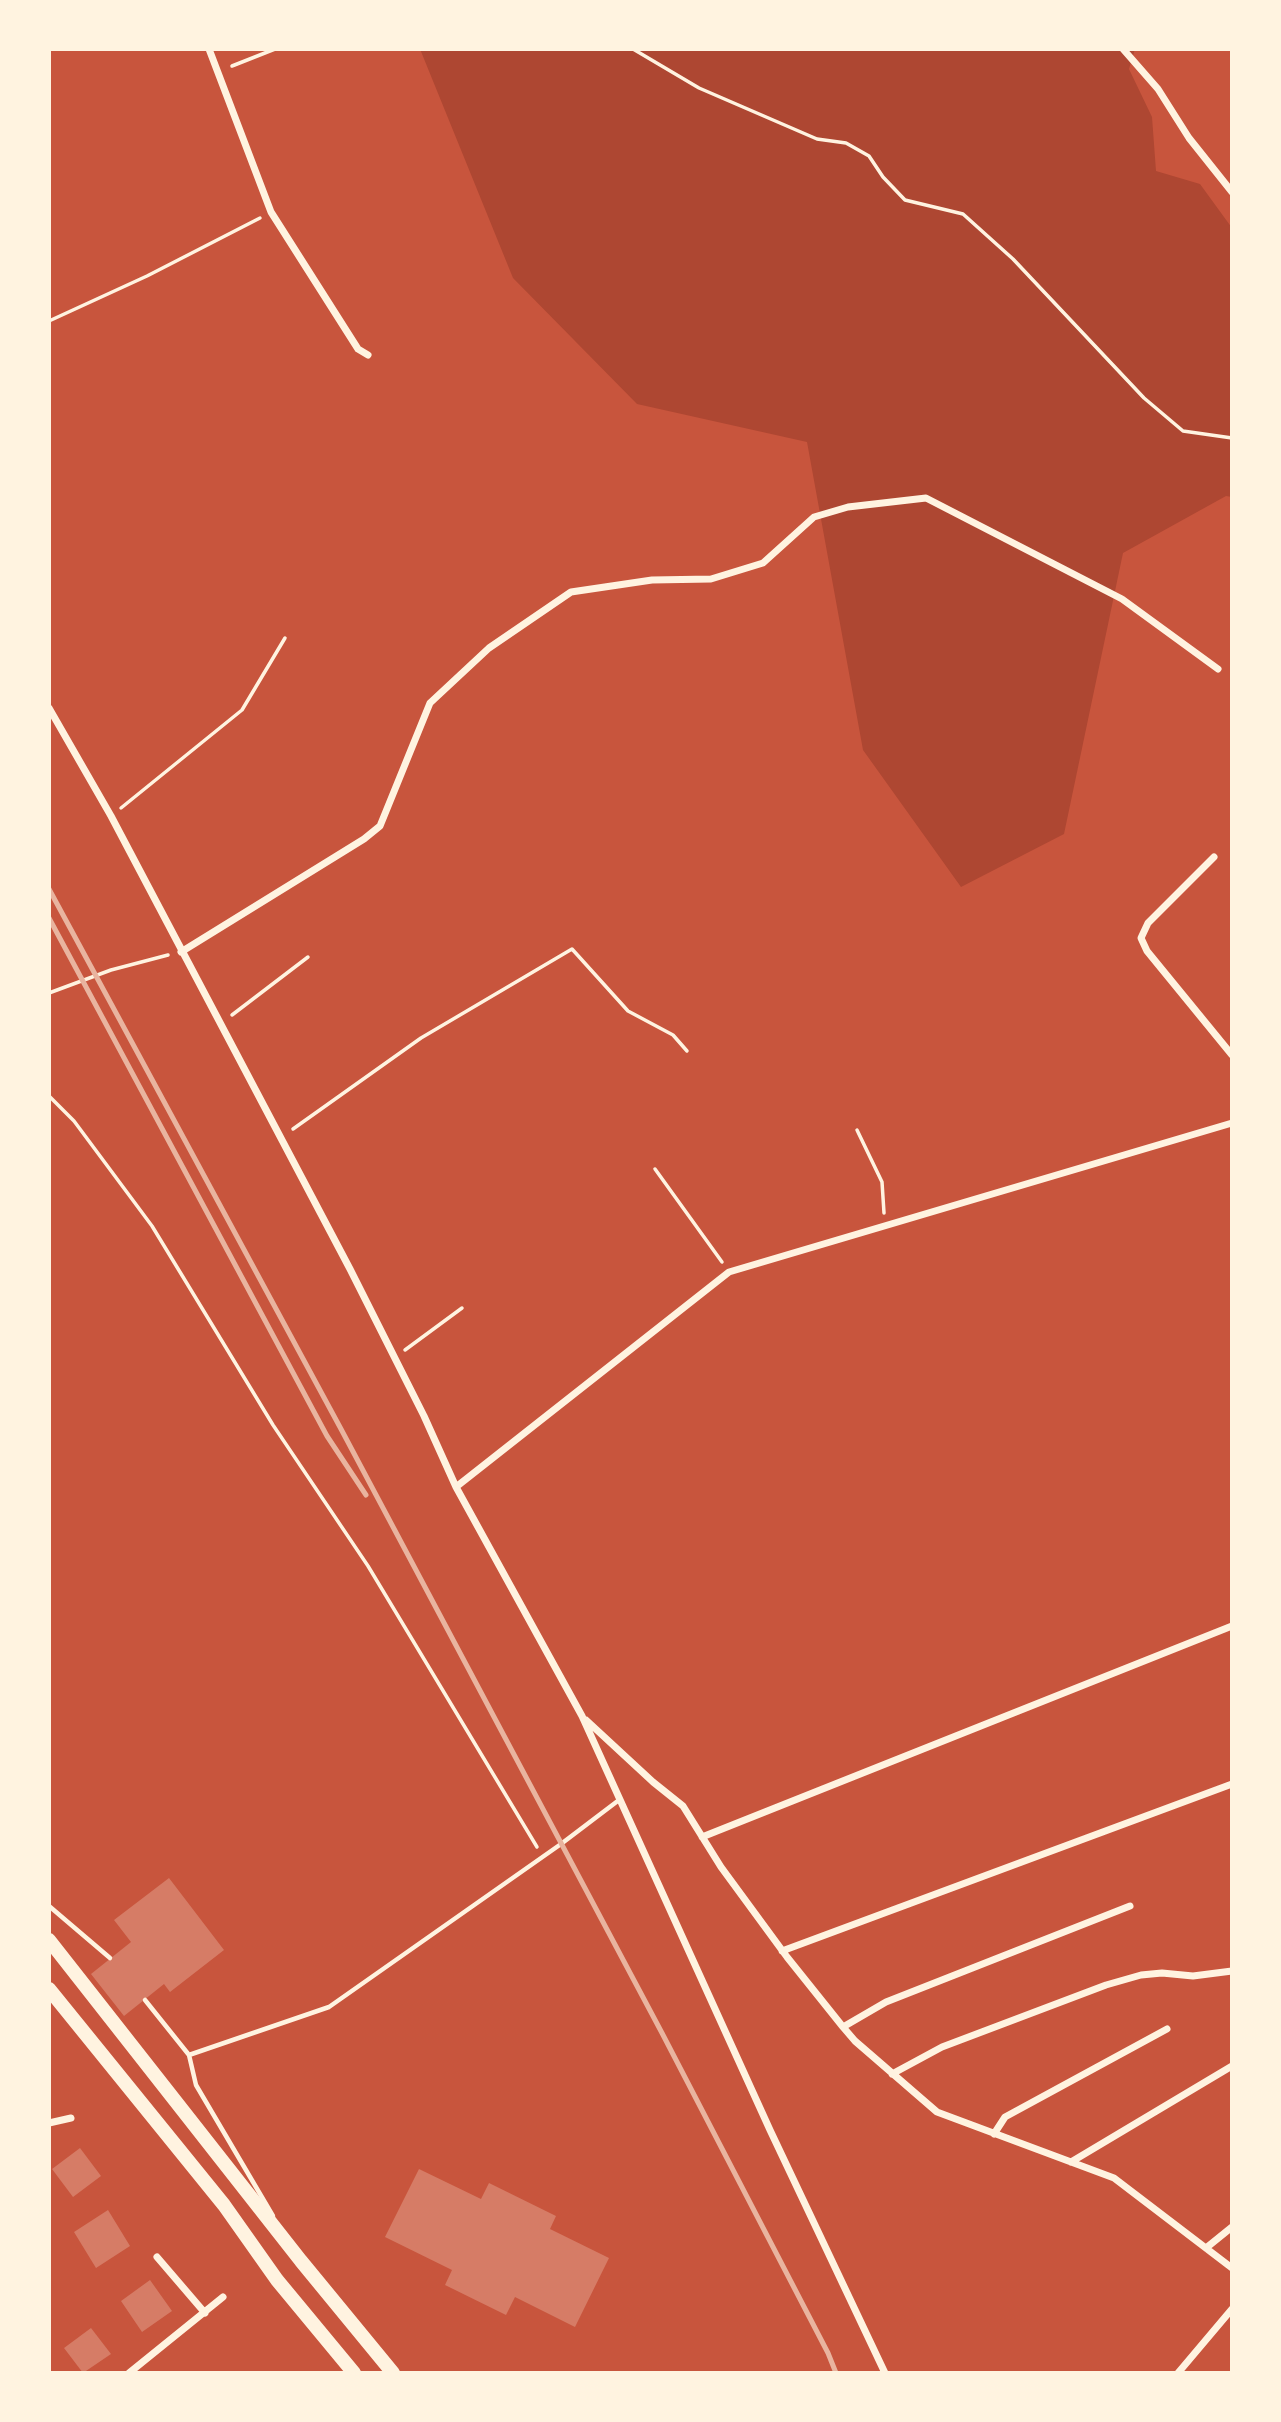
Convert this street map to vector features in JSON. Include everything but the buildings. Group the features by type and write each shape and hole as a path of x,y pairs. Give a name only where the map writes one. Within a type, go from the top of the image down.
{"main road":[{"path":"49,1940 301,2262 393,2373"},
{"path":"49,1989 223,2205 277,2280 354,2373"}],"street":[{"path":"209,49 271,212 358,349 368,355"},
{"path":"1123,49 1158,89 1189,138 1232,192"},
{"path":"181,952 364,839 380,826 430,702 489,648 571,592 652,580 711,579 763,564 814,517 848,506 926,498 1122,599 1218,668"},
{"path":"49,708 111,816 395,1357 456,1487 582,1716 770,2130 885,2373"},
{"path":"1214,857 1148,923 1140,937 1147,951 1232,1055"},
{"path":"456,1487 729,1272 1232,1123"},
{"path":"702,1837 1232,1626"},
{"path":"582,1716 683,1806 782,1951 855,2041 892,2074 937,2112 1114,2178 1232,2268"},
{"path":"782,1951 1232,1784"},
{"path":"843,2027 886,2002 1130,1906"},
{"path":"892,2074 942,2047 1106,1985 1141,1975 1162,1973 1193,1976 1232,1971"},
{"path":"994,2134 1005,2117 1167,2029"},
{"path":"1071,2162 1232,2066"},
{"path":"49,2123 71,2118"},
{"path":"1206,2248 1232,2227"},
{"path":"157,2257 205,2314"},
{"path":"129,2373 223,2297"},
{"path":"1178,2373 1232,2309"}],"lane":[{"path":"189,2055 329,2007 620,1799"},
{"path":"49,1906 110,1958"},
{"path":"145,2000 189,2055 196,2085 301,2262"}],"path":[{"path":"218,72 275,49"},
{"path":"633,49 699,88 817,139 846,143 869,156 883,177 905,200 963,214 1013,259 1144,398 1183,431 1232,438"},
{"path":"49,321 147,276 271,212"},
{"path":"111,816 242,710 285,638"},
{"path":"280,1138 421,1038 572,948 628,1011 673,1035 687,1051"},
{"path":"49,993 111,970 181,952"},
{"path":"219,1025 308,957"},
{"path":"49,1096 74,1121 152,1226 273,1425 368,1566 542,1857"},
{"path":"857,1130 882,1182 885,1226"},
{"path":"655,1169 729,1272"},
{"path":"395,1357 463,1308"}],"shaded area":[{"path":"420,49 1135,49 1129,69 1152,117 1156,171 1200,184 1232,228 1232,497 1226,496 1123,553 1064,834 961,887 863,750 807,442 637,404 513,278"}],"railway":[{"path":"49,889 341,1429 662,2033 836,2373"},
{"path":"49,918 327,1436 366,1495"}]}
